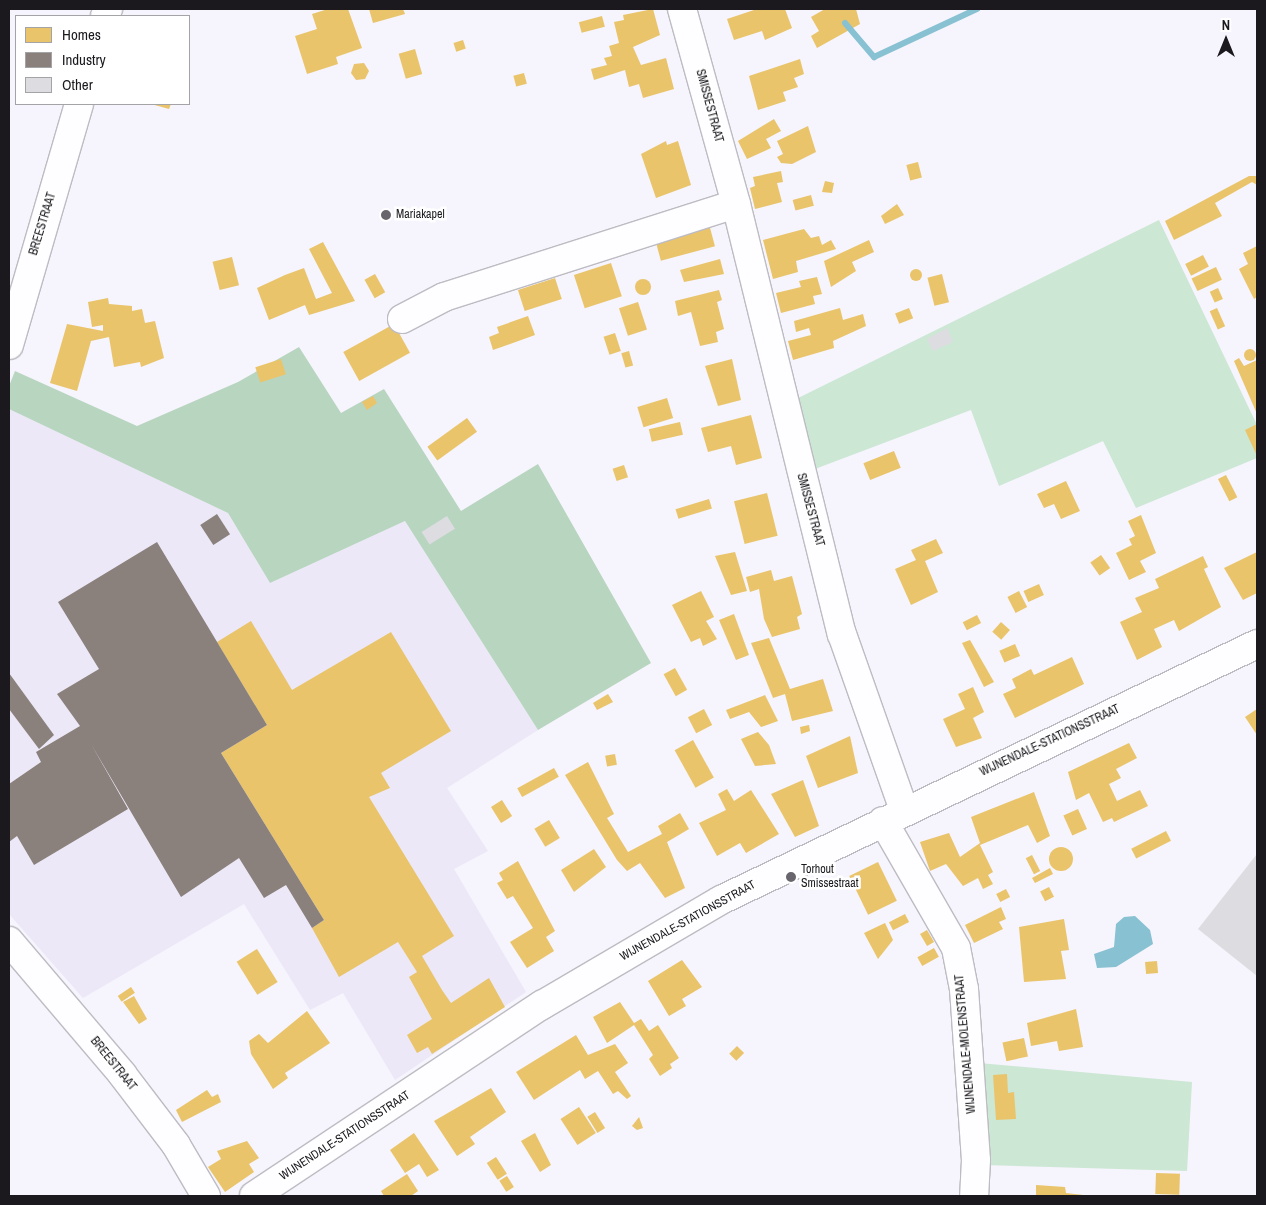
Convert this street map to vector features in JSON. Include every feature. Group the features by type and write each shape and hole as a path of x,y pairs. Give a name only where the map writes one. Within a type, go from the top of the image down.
{"street":[{"name":"SMISSESTRAAT","path":"682,9 736,204 842,634 893,815"},
{"name":"BREESTRAAT","path":"9,345 19,269 79,105"},
{"path":"402,319 444,297 736,204"},
{"name":"WIJNENDALE-STATIONSSTRAAT","path":"254,1196 542,1005 721,900 893,815 1257,644"},
{"name":"WIJNENDALE-MOLENSTRAAT","path":"893,815 956,948 964,989 976,1160 974,1196"},
{"name":"BREESTRAAT","path":"9,941 122,1074 176,1145 206,1196"}],"shaded area":[{"path":"9,409 228,513 270,583 405,521 538,730 447,788 488,851 454,869 526,992 395,1080 343,993 310,1010 244,904 83,998 9,914"}],"green space":[{"path":"1159,220 1257,425 1257,458 1136,508 1103,441 999,486 971,410 807,472 790,402"},
{"path":"299,347 341,413 384,389 461,511 538,464 651,663 538,730 405,521 270,583 228,513 9,409 9,386 15,371 137,426 238,382"},
{"path":"979,1063 1192,1082 1187,1171 983,1165"}],"water":[{"path":"1135,916 1150,930 1153,944 1116,967 1097,968 1094,954 1114,947 1116,924 1124,917"}],"building: Homes":[{"path":"328,9 348,9 362,48 336,57 338,64 307,74 295,36 317,29 312,14"},
{"path":"369,9 403,9 405,14 373,23"},
{"path":"653,9 660,35 633,47 641,65 666,58 674,89 643,98 639,84 629,87 625,70 594,80 591,69 607,65 604,58 612,56 609,46 619,43 614,22 624,20 623,15"},
{"path":"757,9 785,9 792,28 765,40 762,31 734,40 727,19"},
{"path":"825,9 856,9 860,24 817,48 811,36 819,31 811,17"},
{"path":"602,16 605,27 582,33 579,22"},
{"path":"463,40 466,49 456,52 453,43"},
{"path":"415,49 422,74 406,79 399,54"},
{"path":"800,59 804,74 794,78 798,87 783,92 786,101 758,110 749,76"},
{"path":"364,63 369,71 365,79 356,80 351,73 354,64"},
{"path":"524,73 527,84 516,86 513,76"},
{"path":"155,105 171,105 169,109"},
{"path":"774,119 781,131 766,139 771,148 747,159 738,141"},
{"path":"808,126 816,152 792,164 781,163 777,157 783,154 777,141"},
{"path":"666,141 667,145 678,141 691,185 656,198 641,154"},
{"path":"918,162 922,178 910,180 906,165"},
{"path":"781,171 783,182 777,183 782,202 755,209 750,188 755,186 753,177"},
{"path":"1249,176 1257,176 1257,185 1252,182 1215,203 1222,216 1174,240 1165,221"},
{"path":"825,181 834,183 832,193 822,192"},
{"path":"811,195 814,206 795,211 793,200"},
{"path":"897,204 904,215 885,224 881,216"},
{"path":"709,224 715,246 661,261 655,238"},
{"path":"804,229 811,238 819,236 822,245 831,240 836,249 796,261 798,272 773,279 763,240"},
{"path":"869,240 874,252 852,262 856,271 831,287 824,261"},
{"path":"323,242 355,301 309,315 305,305 269,320 257,288 285,275 304,268 316,299 332,293 309,249"},
{"path":"1257,246 1257,297 1254,299 1239,269 1248,264 1243,253"},
{"path":"1203,255 1209,267 1191,276 1185,264"},
{"path":"232,257 239,285 220,290 213,262"},
{"path":"720,259 724,274 684,282 680,270"},
{"path":"611,263 622,296 585,308 574,275"},
{"path":"1216,267 1222,280 1197,291 1192,278"},
{"path":"914,269 918,269 922,275 918,281 914,281 910,277 910,273"},
{"path":"375,274 385,292 375,298 365,280"},
{"path":"942,274 949,302 934,306 927,278"},
{"path":"817,277 822,294 813,296 815,304 781,313 776,293 801,287 799,281"},
{"path":"555,278 562,299 525,311 518,290"},
{"path":"643,279 651,287 643,295 635,287"},
{"path":"1218,288 1223,299 1215,303 1210,292"},
{"path":"719,290 722,300 717,302 724,329 716,332 718,342 700,346 691,312 678,316 675,301"},
{"path":"108,298 109,304 132,306 132,311 142,309 145,323 155,321 164,358 141,367 140,362 114,367 109,337 91,341 77,391 50,383 67,324 103,331 103,325 92,327 88,302"},
{"path":"638,302 647,330 628,336 619,308"},
{"path":"840,308 843,320 863,314 866,326 833,341 834,348 793,360 788,341 811,335 809,328 796,332 794,321"},
{"path":"909,308 913,318 899,324 895,314"},
{"path":"1217,308 1225,326 1218,330 1210,311"},
{"path":"528,316 535,335 493,350 489,337 499,333 497,327"},
{"path":"394,324 410,353 359,381 343,352"},
{"path":"615,333 621,351 609,355 604,337"},
{"path":"1248,349 1252,349 1256,355 1252,361 1248,361 1244,357 1244,353"},
{"path":"629,351 633,365 625,368 621,353"},
{"path":"1239,358 1244,366 1257,360 1257,414 1234,361"},
{"path":"281,359 286,374 260,383 255,367"},
{"path":"732,359 741,400 718,406 705,366"},
{"path":"373,396 377,403 367,410 362,402"},
{"path":"667,398 673,418 643,427 637,407"},
{"path":"751,415 762,458 736,465 731,446 708,452 701,428"},
{"path":"467,418 477,432 437,461 427,447"},
{"path":"680,422 683,435 652,442 649,429"},
{"path":"1257,424 1257,456 1245,430"},
{"path":"894,451 901,468 870,480 863,463"},
{"path":"624,465 628,477 617,481 613,469"},
{"path":"1226,475 1237,497 1229,501 1218,479"},
{"path":"1066,481 1080,511 1061,519 1054,504 1044,508 1037,494"},
{"path":"767,493 778,536 745,544 734,501"},
{"path":"709,499 712,509 678,519 676,509"},
{"path":"1141,515 1156,553 1140,561 1146,572 1129,580 1116,553 1132,545 1129,539 1135,536 1128,521"},
{"path":"936,539 943,553 925,561 938,592 911,605 895,569 916,560 911,550"},
{"path":"735,552 747,591 731,595 715,556"},
{"path":"1257,552 1257,593 1243,600 1224,568"},
{"path":"1101,555 1110,568 1100,576 1090,562"},
{"path":"1203,556 1208,567 1204,569 1221,607 1179,631 1174,620 1154,629 1162,647 1137,660 1120,622 1142,612 1135,598 1159,588 1155,579"},
{"path":"771,570 774,581 792,576 802,614 797,617 800,629 772,637 764,619 759,589 750,592 746,577"},
{"path":"1039,584 1044,595 1028,602 1023,591"},
{"path":"701,591 714,617 706,621 717,639 703,646 700,638 691,642 672,605"},
{"path":"1019,591 1027,607 1016,613 1007,597"},
{"path":"734,614 749,655 736,660 719,620"},
{"path":"977,615 981,623 967,630 963,622"},
{"path":"251,621 292,690 391,632 451,731 381,773 390,788 369,797 454,936 422,956 442,990 451,1003 489,978 505,1007 432,1054 428,1047 417,1053 407,1035 432,1019 409,977 417,972 398,942 339,977 312,928 324,920 221,753 267,725 217,642"},
{"path":"1001,622 1010,630 1001,640 992,632"},
{"path":"769,638 790,689 823,679 833,711 792,721 785,694 773,698 751,643"},
{"path":"970,640 994,682 984,687 962,643"},
{"path":"1015,644 1020,656 1004,663 999,651"},
{"path":"1072,657 1084,684 1015,718 1003,694 1016,688 1012,679 1031,669 1034,675"},
{"path":"675,668 687,690 676,696 664,674"},
{"path":"973,687 984,712 973,718 982,738 956,747 943,719 965,709 958,694"},
{"path":"608,694 613,702 597,710 593,703"},
{"path":"765,695 778,721 761,727 749,712 730,719 726,710"},
{"path":"704,709 712,725 696,733 688,717"},
{"path":"1257,709 1257,735 1245,717"},
{"path":"809,725 810,731 801,734 800,727"},
{"path":"758,732 769,745 776,764 755,766 741,739"},
{"path":"850,736 858,773 818,788 806,756"},
{"path":"693,740 714,778 695,788 675,750"},
{"path":"1129,743 1137,758 1116,769 1121,778 1109,784 1117,801 1140,790 1148,806 1114,822 1112,818 1103,822 1089,793 1076,800 1068,772"},
{"path":"615,754 617,765 607,767 605,756"},
{"path":"588,762 614,814 607,818 628,852 662,834 658,826 680,813 689,829 667,842 685,888 665,898 640,863 627,871 617,860 565,775"},
{"path":"554,768 559,777 522,797 517,788"},
{"path":"803,780 819,826 795,837 771,794"},
{"path":"727,789 734,801 751,790 779,834 746,853 740,843 717,856 699,823 726,810 718,794"},
{"path":"1034,792 1050,836 1037,843 1028,825 980,845 993,872 988,875 993,884 983,889 978,878 963,886 946,864 930,871 920,842 949,833 960,857 980,843 971,817"},
{"path":"502,800 512,816 501,823 491,807"},
{"path":"1078,809 1087,829 1072,836 1063,816"},
{"path":"549,820 560,838 545,847 534,829"},
{"path":"1166,831 1171,841 1136,859 1131,849"},
{"path":"1061,847 1066,848 1072,854 1072,864 1066,870 1061,871 1056,870 1050,864 1049,859 1050,854 1056,848"},
{"path":"594,849 606,867 574,892 561,870"},
{"path":"1032,855 1040,871 1034,874 1026,858"},
{"path":"518,861 555,931 546,937 554,951 527,968 510,942 533,928 513,896 507,899 497,883 503,880 499,873"},
{"path":"878,862 897,901 868,915 849,876"},
{"path":"1050,868 1053,874 1035,883 1032,878"},
{"path":"1049,887 1054,897 1045,901 1040,892"},
{"path":"1006,889 1010,897 1000,902 996,894"},
{"path":"1001,907 1006,919 999,922 1003,929 974,943 965,925"},
{"path":"905,914 909,922 893,930 889,922"},
{"path":"1064,919 1069,950 1061,951 1066,979 1024,982 1019,927"},
{"path":"885,923 893,940 878,959 864,933"},
{"path":"927,930 934,942 927,946 920,934"},
{"path":"934,948 939,957 922,966 917,957"},
{"path":"257,949 278,982 257,995 237,962"},
{"path":"682,960 702,987 682,999 686,1006 669,1016 648,981"},
{"path":"1157,961 1158,973 1146,974 1145,962"},
{"path":"131,987 135,993 122,1002 118,996"},
{"path":"134,996 147,1019 139,1024 123,1002"},
{"path":"620,1002 634,1023 641,1019 649,1031 658,1025 679,1058 670,1064 672,1068 660,1076 649,1059 653,1055 634,1025 607,1043 593,1017"},
{"path":"1076,1009 1083,1047 1059,1051 1057,1041 1031,1046 1027,1023"},
{"path":"307,1011 330,1043 285,1073 288,1078 273,1089 251,1054 249,1041 259,1034 268,1043"},
{"path":"576,1035 588,1055 615,1044 628,1063 615,1072 631,1096 627,1099 618,1091 613,1094 598,1071 585,1079 580,1070 534,1100 516,1072"},
{"path":"1024,1038 1028,1057 1006,1061 1002,1043"},
{"path":"737,1046 744,1053 736,1061 729,1054"},
{"path":"1007,1074 1008,1093 1014,1092 1016,1119 996,1120 993,1075"},
{"path":"491,1088 506,1112 470,1137 475,1144 457,1156 434,1121"},
{"path":"207,1090 212,1097 218,1094 221,1102 182,1122 176,1110"},
{"path":"579,1107 596,1133 577,1145 561,1119"},
{"path":"595,1112 605,1128 597,1133 587,1117"},
{"path":"639,1117 643,1128 637,1130 632,1126"},
{"path":"414,1133 439,1170 427,1177 419,1164 405,1173 390,1150"},
{"path":"535,1133 551,1165 540,1172 521,1141"},
{"path":"247,1141 259,1158 249,1164 254,1172 225,1192 208,1167 221,1159 217,1151"},
{"path":"496,1157 507,1174 498,1180 487,1163"},
{"path":"1156,1173 1180,1174 1179,1195 1155,1194"},
{"path":"407,1174 418,1191 411,1196 384,1196 381,1191"},
{"path":"507,1176 514,1187 506,1192 499,1181"},
{"path":"1036,1185 1065,1187 1066,1193 1092,1196 1036,1196"}],"building: Industry":[{"path":"217,514 230,534 213,545 200,525"},
{"path":"157,542 267,725 221,753 324,920 312,928 286,885 264,898 239,858 181,897 91,744 128,809 34,865 17,836 9,842 9,784 41,762 36,752 80,726 57,694 99,669 58,602"},
{"path":"9,673 54,735 39,749 9,709"}],"building: Other":[{"path":"947,328 953,342 933,351 927,339"},
{"path":"447,516 455,529 430,545 422,532"},
{"path":"1257,854 1257,976 1198,929"}],"waterway":[{"path":"845,23 874,57 977,9"}],"place":[{"name":"Mariakapel","path":"386,215"},
{"name":"Torhout Smissestraat","path":"791,877"}]}
